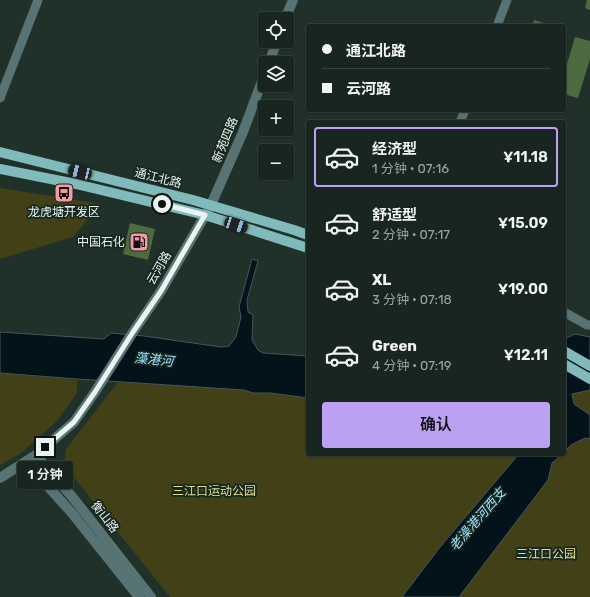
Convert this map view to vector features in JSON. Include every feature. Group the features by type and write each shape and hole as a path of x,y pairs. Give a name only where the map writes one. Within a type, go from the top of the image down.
{"main road":[{"name":"通江北路","path":"0,152 211,206 306,234"},
{"name":"通江北路","path":"0,169 76,184 205,215 306,247"},
{"path":"566,352 590,366"},
{"path":"566,365 590,379"}],"street":[{"path":"0,98 38,0"},
{"path":"289,12 293,0"},
{"path":"498,24 507,0"},
{"name":"新苑四路","path":"205,215 211,206 243,132 258,92"},
{"name":"云河路","path":"36,455 74,422 161,291 205,215"},
{"path":"566,313 590,325"},
{"path":"0,478 36,455"},
{"name":"衡山路","path":"36,455 74,499 151,597"},
{"name":"衡山路","path":"26,462 71,512 139,597"}],"green space":[{"path":"0,188 101,204 73,237 0,259"},
{"path":"0,373 77,380 77,393 57,421 20,454 0,465"},
{"name":"三江口运动公园","path":"118,382 190,386 306,398 306,456 517,456 441,546 402,597 170,597 64,465 66,449"},
{"path":"590,390 590,415 574,404 572,393"},
{"name":"三江口公园","path":"585,438 590,439 590,597 459,597 548,480 552,463 560,456 566,456 566,450 571,445"}],"water":[{"name":"藻港河","path":"252,259 258,261 247,300 248,312 253,315 252,340 258,350 263,353 306,356 306,398 270,393 253,393 244,390 0,373 0,332 104,339 111,333 221,347 229,346 236,337 241,317 239,307"},
{"path":"575,334 590,337 590,390 572,394 574,404 590,415 590,439 585,438 571,445 566,450 566,338"},
{"name":"老澡港河西支","path":"517,456 560,456 552,463 548,480 459,597 402,597 441,546"}],"building":[{"path":"587,0 590,0 590,10 585,8"},
{"path":"534,20 547,24 533,24"},
{"path":"575,37 590,41 590,59 578,98 566,95 566,67"},
{"name":"中国石化","path":"130,223 155,229 148,260 123,254"}],"place":[{"name":"龙虎塘开发区","path":"64,193"},
{"name":"中国石化","path":"139,242"}],"route":[{"path":"45,447 74,422 95,392 161,291 205,215 162,204"}]}
